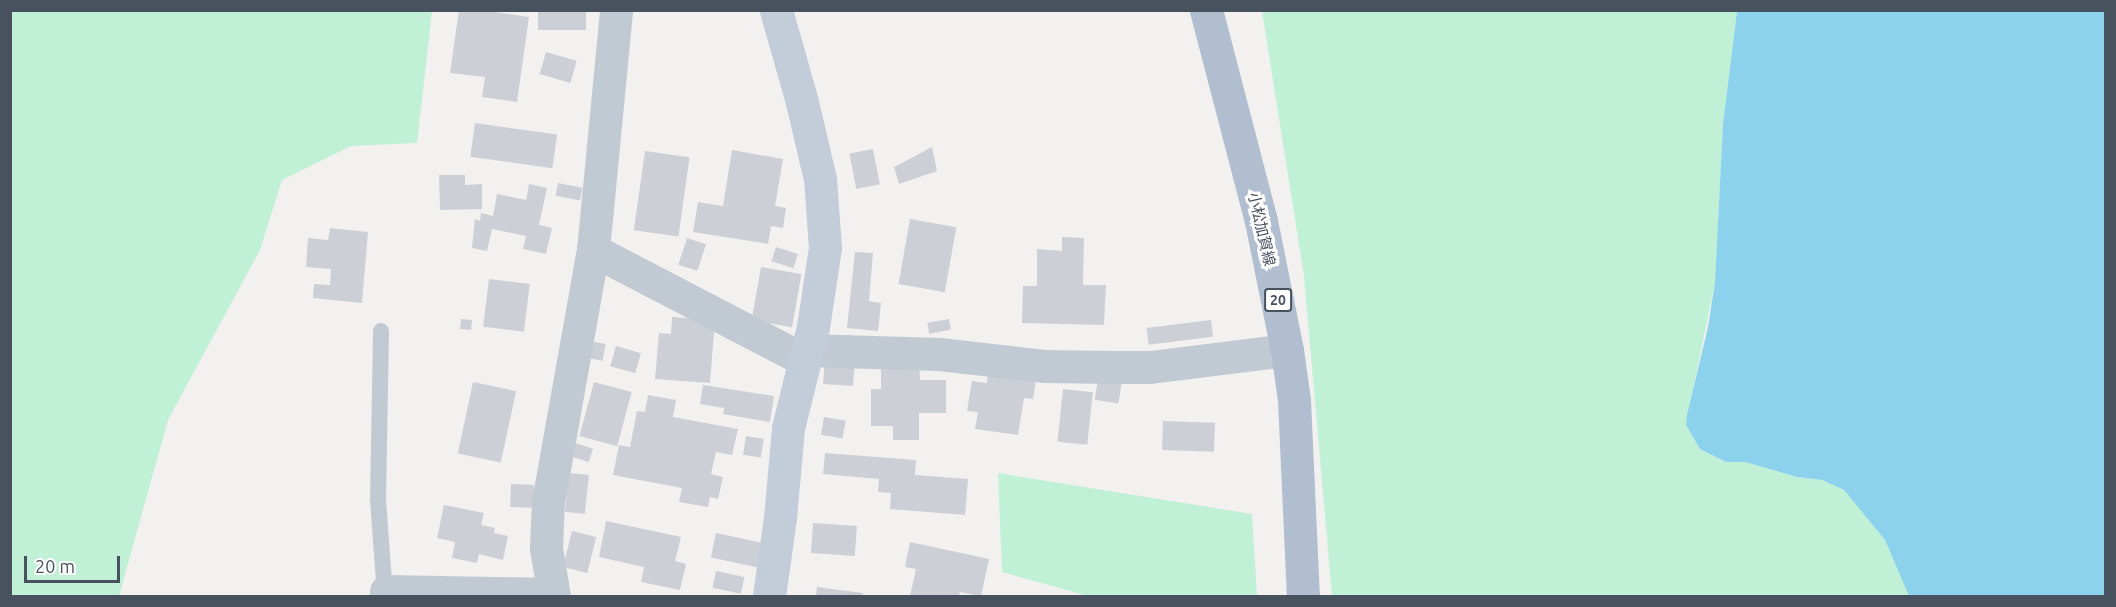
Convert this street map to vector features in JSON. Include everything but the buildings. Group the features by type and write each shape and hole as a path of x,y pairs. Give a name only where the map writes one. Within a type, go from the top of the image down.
{"main road":[{"name":"小松加賀線","path":"1206,10 1261,221 1287,350 1294,400 1303,597"}],"street":[{"path":"385,594 553,595 546,548 548,502 593,250 616,10"},
{"path":"769,597 780,518 788,428 806,356 825,248 820,179 802,102 776,10"},
{"path":"593,250 806,356 939,354 1045,366 1150,367 1287,350"}],"lane":[{"path":"381,331 378,500 385,594"}],"green space":[{"path":"10,11 432,11 417,143 351,146 282,180 260,250 168,420 119,596 11,596"},
{"path":"1262,11 1737,11 1723,124 1715,282 1686,425 1700,449 1726,462 1745,462 1797,477 1822,480 1844,490 1885,540 1909,596 1332,596 1304,276"},
{"path":"998,473 1252,514 1257,596 1088,596 1002,572"}],"water":[{"path":"1737,11 2105,11 2105,596 1909,596 1885,540 1844,490 1822,480 1797,477 1745,462 1726,462 1700,449 1686,425 1708,327 1715,282 1723,124"}]}
